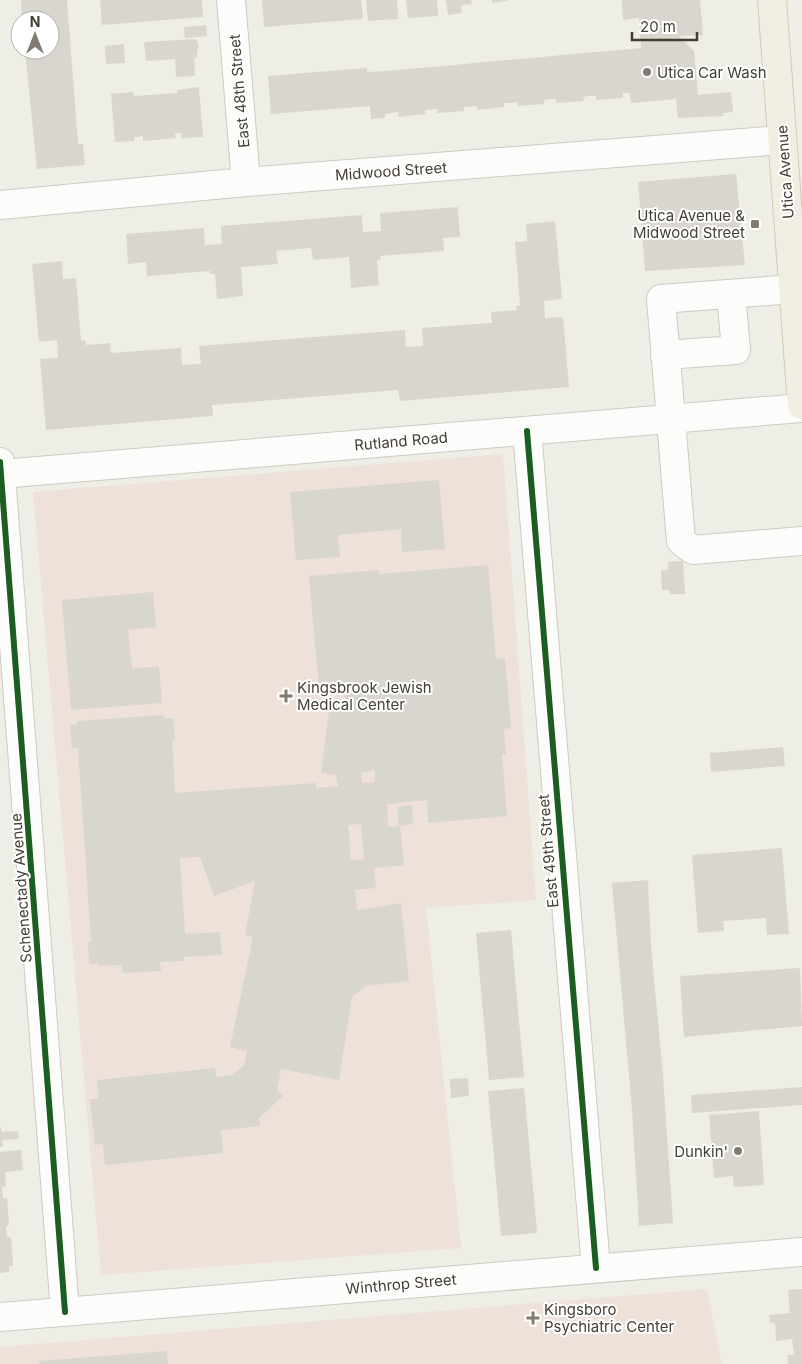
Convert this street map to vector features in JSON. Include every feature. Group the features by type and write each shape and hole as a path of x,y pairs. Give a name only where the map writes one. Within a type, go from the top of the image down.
{"main road":[{"name":"Utica Avenue","path":"772,0 802,406"}],"street":[{"name":"East 48th Street","path":"231,0 246,182"},
{"name":"Midwood Street","path":"0,205 246,182 782,140"},
{"path":"793,290 660,299 681,541 693,550 802,541"},
{"path":"665,355 736,350 731,294"},
{"name":"Rutland Road","path":"0,470 527,431 802,406"},
{"name":"East 49th Street","path":"527,431 596,1268"},
{"name":"Schenectady Avenue","path":"0,470 65,1312"},
{"name":"Winthrop Street","path":"0,1317 802,1252"}],"shaded area":[{"name":"Kingsbrook Jewish Medical Center","path":"503,454 536,900 426,908 461,1248 101,1275 33,492"},
{"name":"Kingsboro Psychiatric Center","path":"707,1289 722,1364 0,1364 0,1347"}],"building":[{"path":"21,0 67,0 78,144 83,144 85,165 37,169 26,60 60,60 60,10 22,10"},
{"path":"100,0 202,0 203,17 102,25"},
{"path":"262,0 361,0 363,19 264,27"},
{"path":"366,0 397,0 398,19 368,21"},
{"path":"406,0 437,0 438,16 408,18"},
{"path":"446,0 471,0 472,4 461,5 462,13 448,15"},
{"path":"492,0 507,0 507,1 492,3"},
{"path":"622,0 700,0 703,35 679,36 694,51 698,95 731,92 733,112 723,113 723,116 678,118 676,99 631,103 630,93 623,93 623,98 596,100 596,96 589,96 583,97 584,101 556,103 556,99 550,99 544,100 544,104 518,106 517,102 504,103 504,107 477,110 477,106 464,107 464,111 437,113 437,109 425,110 425,114 398,117 398,112 385,114 385,118 371,119 370,106 271,114 268,76 367,68 367,72 387,71 641,48 639,18 623,20"},
{"path":"206,25 207,36 185,38 184,27"},
{"path":"196,39 199,46 197,58 194,58 195,76 176,77 175,59 146,61 144,42"},
{"path":"124,44 125,63 106,64 105,46"},
{"path":"199,87 203,137 181,138 181,133 175,133 176,138 143,141 143,136 134,137 135,141 115,142 111,94 133,92 134,96 177,93 177,90"},
{"path":"736,174 745,265 645,271 638,182"},
{"path":"458,207 460,237 443,238 444,251 380,256 381,260 377,260 379,285 351,288 349,257 313,260 311,248 276,251 278,264 241,267 243,296 217,299 215,274 210,274 210,271 147,276 146,262 128,264 126,234 204,228 205,245 222,244 221,226 362,215 363,232 381,231 380,213"},
{"path":"555,221 562,299 544,301 545,318 563,317 569,387 400,401 398,390 212,405 213,416 46,430 40,359 58,358 57,340 39,342 32,264 62,261 63,279 76,278 81,341 85,340 86,345 110,343 111,353 181,348 182,365 201,364 199,346 405,330 406,347 423,346 422,328 492,323 491,312 517,310 516,306 520,305 515,242 527,241 526,224"},
{"path":"439,480 445,549 402,552 401,529 338,535 340,557 296,560 290,492"},
{"path":"683,561 685,594 670,594 669,590 662,590 661,570 668,570 668,562"},
{"path":"488,565 496,659 505,658 511,728 504,729 506,754 502,754 507,816 428,823 427,800 387,804 388,827 399,826 397,807 412,805 413,824 400,826 404,865 374,868 376,888 355,890 357,910 401,903 409,981 366,986 352,997 339,1080 281,1069 277,1091 283,1096 259,1118 260,1126 221,1130 223,1153 105,1165 103,1144 95,1145 90,1099 99,1099 97,1080 215,1068 216,1077 232,1075 244,1065 247,1051 230,1047 253,937 245,935 255,881 214,896 200,857 180,858 185,934 220,932 222,955 183,957 184,961 160,962 161,971 122,973 122,965 99,966 99,963 89,964 88,942 91,942 78,748 72,748 70,725 77,724 77,721 164,715 164,718 173,718 175,739 172,739 175,793 316,783 316,788 338,786 336,775 321,773 330,704 345,703 344,687 319,689 309,576 379,570 379,574","holes":["374,770 375,782 362,783 361,773","361,824 364,859 351,860 348,825"]},
{"path":"153,592 156,627 128,630 132,669 159,666 162,703 71,710 62,600"},
{"path":"783,747 785,766 711,772 710,753"},
{"path":"782,848 789,934 767,935 766,918 723,921 724,931 698,933 692,855"},
{"path":"648,880 651,946 663,1075 673,1223 639,1226 632,1110 612,883"},
{"path":"511,930 524,1077 489,1080 476,933"},
{"path":"800,968 802,1026 684,1037 680,976"},
{"path":"468,1078 469,1096 451,1098 450,1079"},
{"path":"802,1087 802,1105 692,1113 691,1095"},
{"path":"524,1088 537,1233 501,1236 488,1091"},
{"path":"759,1111 764,1185 734,1187 733,1176 714,1178 709,1115"},
{"path":"0,1126 2,1132 18,1131 19,1139 2,1140 3,1146 0,1147"},
{"path":"21,1150 23,1170 5,1172 6,1186 2,1187 3,1198 7,1198 9,1225 6,1226 7,1237 11,1237 13,1266 9,1266 9,1272 0,1273 0,1152"},
{"path":"802,1289 802,1364 788,1364 787,1355 794,1355 792,1339 776,1341 775,1322 770,1323 769,1315 790,1313 788,1290"},
{"path":"167,1351 168,1364 40,1364 39,1361"}],"cycle path":[{"path":"527,431 596,1268"},
{"path":"0,462 65,1312"}],"place":[{"name":"Utica Car Wash","path":"647,72"},
{"name":"Utica Avenue & Midwood Street","path":"755,224"},
{"name":"Kingsbrook Jewish Medical Center","path":"286,696"},
{"name":"Dunkin'","path":"738,1151"},
{"name":"Kingsboro Psychiatric Center","path":"533,1318"}]}
